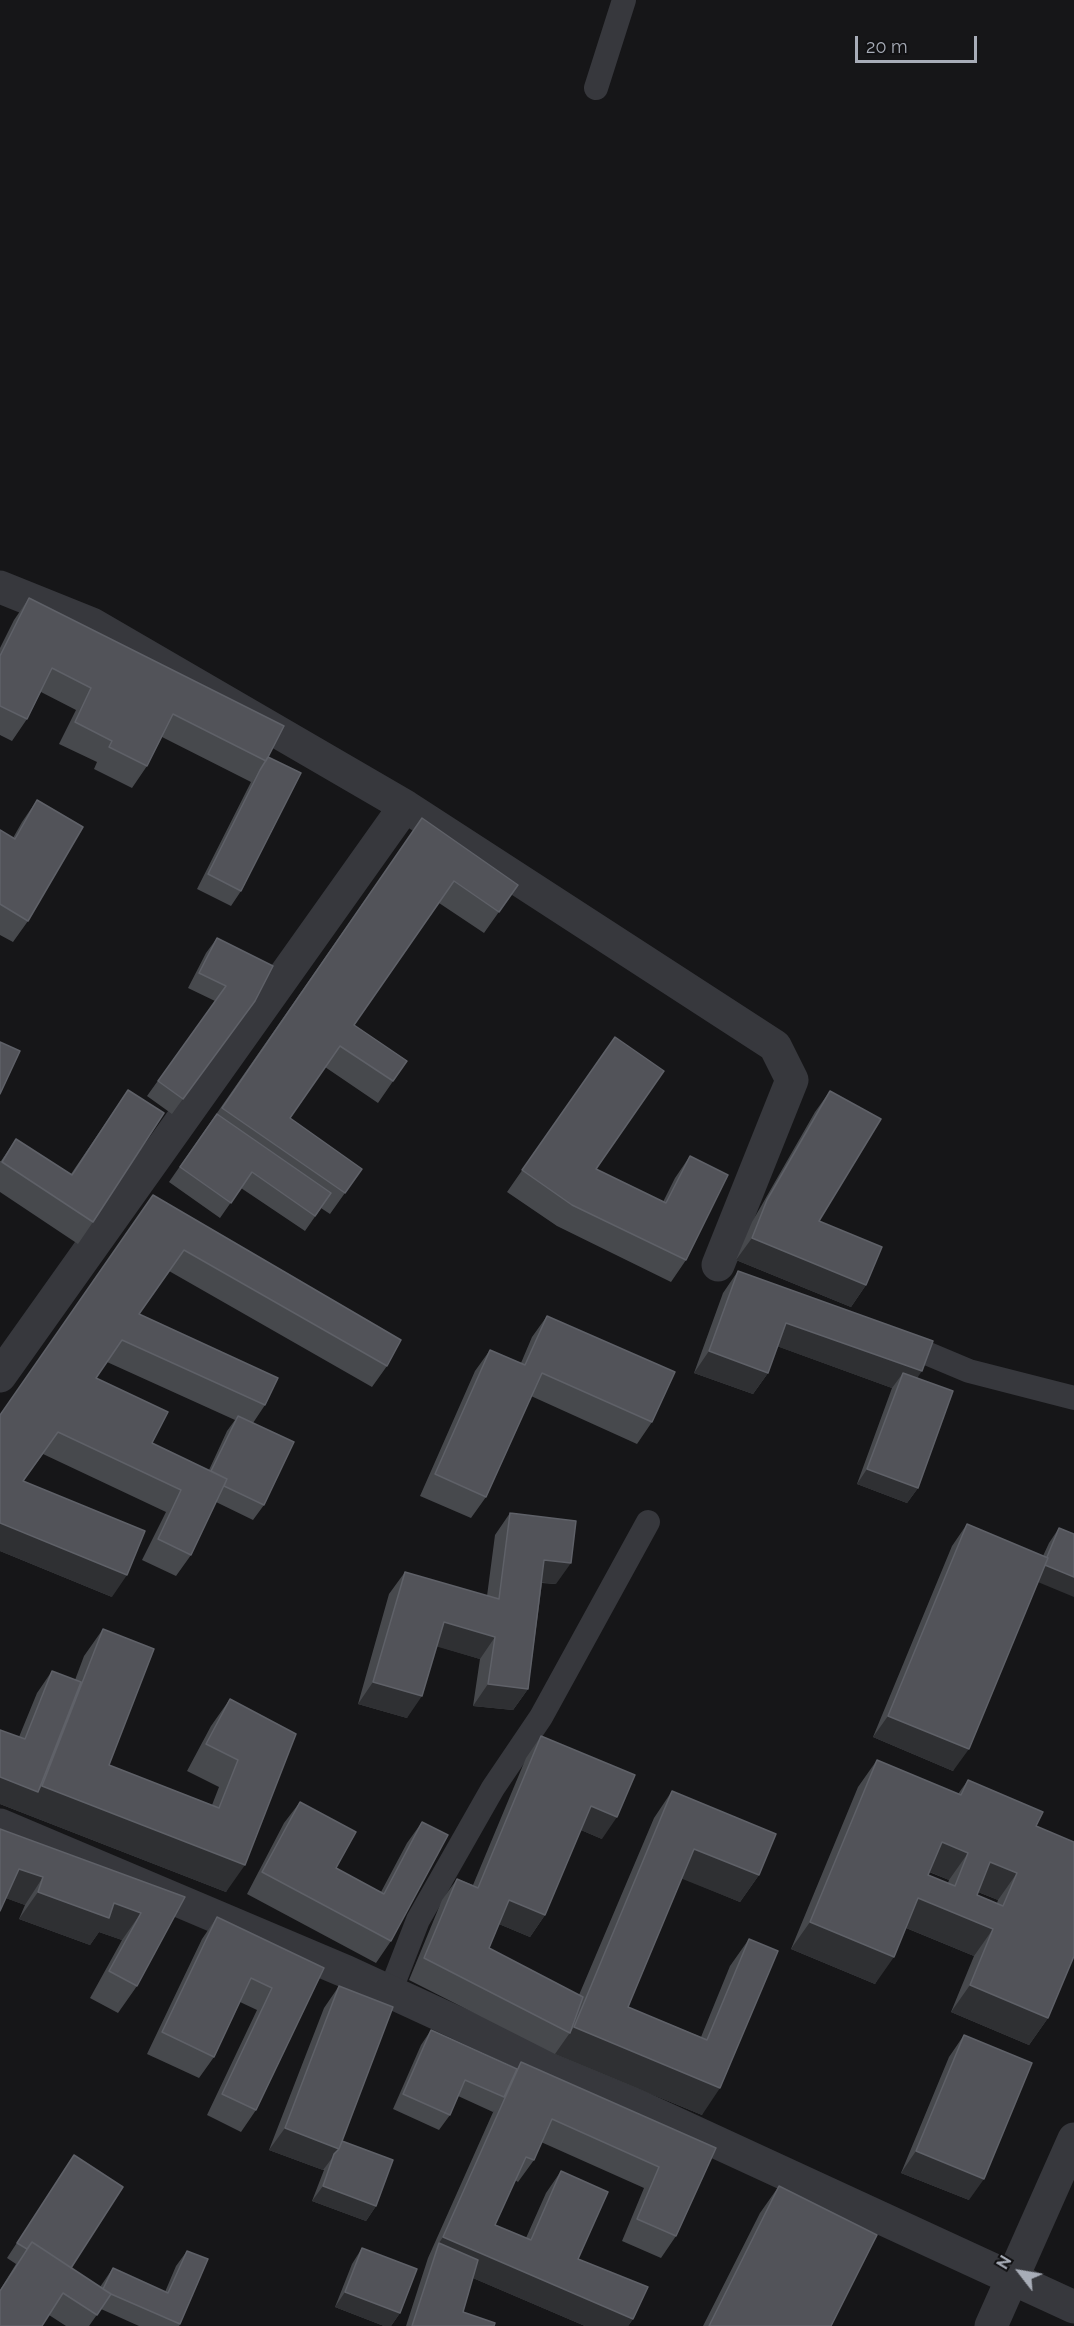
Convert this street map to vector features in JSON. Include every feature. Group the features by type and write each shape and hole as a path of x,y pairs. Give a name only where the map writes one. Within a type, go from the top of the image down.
{"street":[{"path":"0,587 92,624 405,806 775,1046 792,1080 729,1270"},
{"path":"0,1376 405,806"},
{"path":"0,1825 390,1992 1074,2307"},
{"path":"991,2326 1074,2139"}],"lane":[{"path":"596,88 624,0"},
{"path":"882,1334 969,1371 1074,1398"},
{"path":"390,1992 418,1920 493,1788 541,1717 648,1522"}],"building":[{"path":"29,598 284,726 266,761 173,714 147,766 109,747 112,741 75,722 91,688 52,668 27,719 0,706 0,656"},
{"path":"268,757 301,773 241,891 208,874"},
{"path":"37,800 83,827 28,921 0,904 0,830 15,839"},
{"path":"422,818 518,885 499,912 454,881 354,1025 407,1061 393,1081 340,1046 290,1118 362,1169 345,1193 222,1108"},
{"path":"217,938 273,966 255,1001 183,1099 158,1081 226,986 199,973"},
{"path":"615,1037 664,1071 596,1169 666,1203 690,1156 728,1175 686,1260 572,1205 522,1170"},
{"path":"0,1042 20,1051 0,1094"},
{"path":"128,1090 164,1113 93,1222 2,1162 16,1139 72,1175"},
{"path":"830,1091 881,1119 819,1221 882,1247 866,1285 752,1238 767,1200"},
{"path":"217,1114 331,1193 315,1216 252,1172 231,1203 180,1167"},
{"path":"153,1195 401,1340 387,1366 184,1250 139,1314 278,1378 265,1405 122,1340 96,1378 168,1412 152,1443 227,1479 191,1555 158,1539 181,1490 58,1432 23,1481 145,1531 127,1575 0,1523 0,1415"},
{"path":"738,1271 933,1341 922,1371 786,1323 768,1373 709,1351"},
{"path":"547,1316 675,1372 652,1422 542,1373 486,1497 435,1474 490,1350 525,1365"},
{"path":"903,1373 953,1391 918,1488 867,1469"},
{"path":"238,1416 294,1442 264,1505 224,1486 227,1479 211,1471"},
{"path":"510,1513 576,1521 571,1563 544,1560 528,1689 488,1684 495,1637 444,1622 422,1696 373,1682 405,1572 499,1599"},
{"path":"967,1524 1048,1558 969,1749 888,1716"},
{"path":"1059,1528 1074,1534 1074,1577 1045,1565"},
{"path":"103,1629 154,1649 109,1765 219,1808 238,1760 206,1744 230,1699 296,1734 245,1865 42,1786"},
{"path":"52,1671 81,1682 38,1792 0,1777 0,1730 25,1739"},
{"path":"541,1736 635,1775 617,1817 591,1806 545,1915 509,1900 489,1948 583,1997 570,2033 424,1958 457,1879 478,1888"},
{"path":"877,1760 961,1795 968,1780 1043,1812 1036,1826 1074,1842 1074,1956 1048,2018 970,1985 993,1929 918,1898 894,1957 810,1922","holes":["942,1842 968,1853 955,1886 928,1875","990,1862 1017,1873 1003,1906 977,1895"]},
{"path":"672,1791 776,1834 759,1875 694,1849 628,2007 707,2040 749,1939 778,1951 720,2088 574,2027"},
{"path":"300,1802 356,1832 336,1868 384,1894 422,1822 448,1835 391,1941 262,1872"},
{"path":"0,1829 185,1897 137,1986 109,1971 141,1913 114,1903 109,1918 38,1892 43,1877 19,1869 0,1911"},
{"path":"217,1917 324,1968 256,2110 222,2094 272,1988 251,1978 214,2057 162,2032"},
{"path":"339,1986 393,2007 339,2149 285,2128"},
{"path":"431,2030 517,2069 504,2097 465,2080 450,2115 403,2094"},
{"path":"964,2035 1032,2063 984,2179 916,2151"},
{"path":"521,2062 716,2148 676,2236 637,2219 659,2167 552,2119 534,2160 526,2157 495,2225 531,2240 561,2171 608,2192 578,2259 648,2287 633,2319 443,2237"},
{"path":"342,2141 393,2160 376,2206 323,2186 334,2154"},
{"path":"74,2155 123,2187 71,2268 32,2242 27,2249 17,2243"},
{"path":"779,2186 877,2235 831,2326 709,2326"},
{"path":"32,2242 111,2294 97,2315 63,2293 42,2326 0,2326 0,2291"},
{"path":"439,2243 478,2260 463,2312 495,2323 494,2326 412,2326"},
{"path":"362,2248 417,2269 400,2313 345,2292"},
{"path":"187,2251 208,2259 180,2324 103,2289 113,2268 168,2293"}]}
